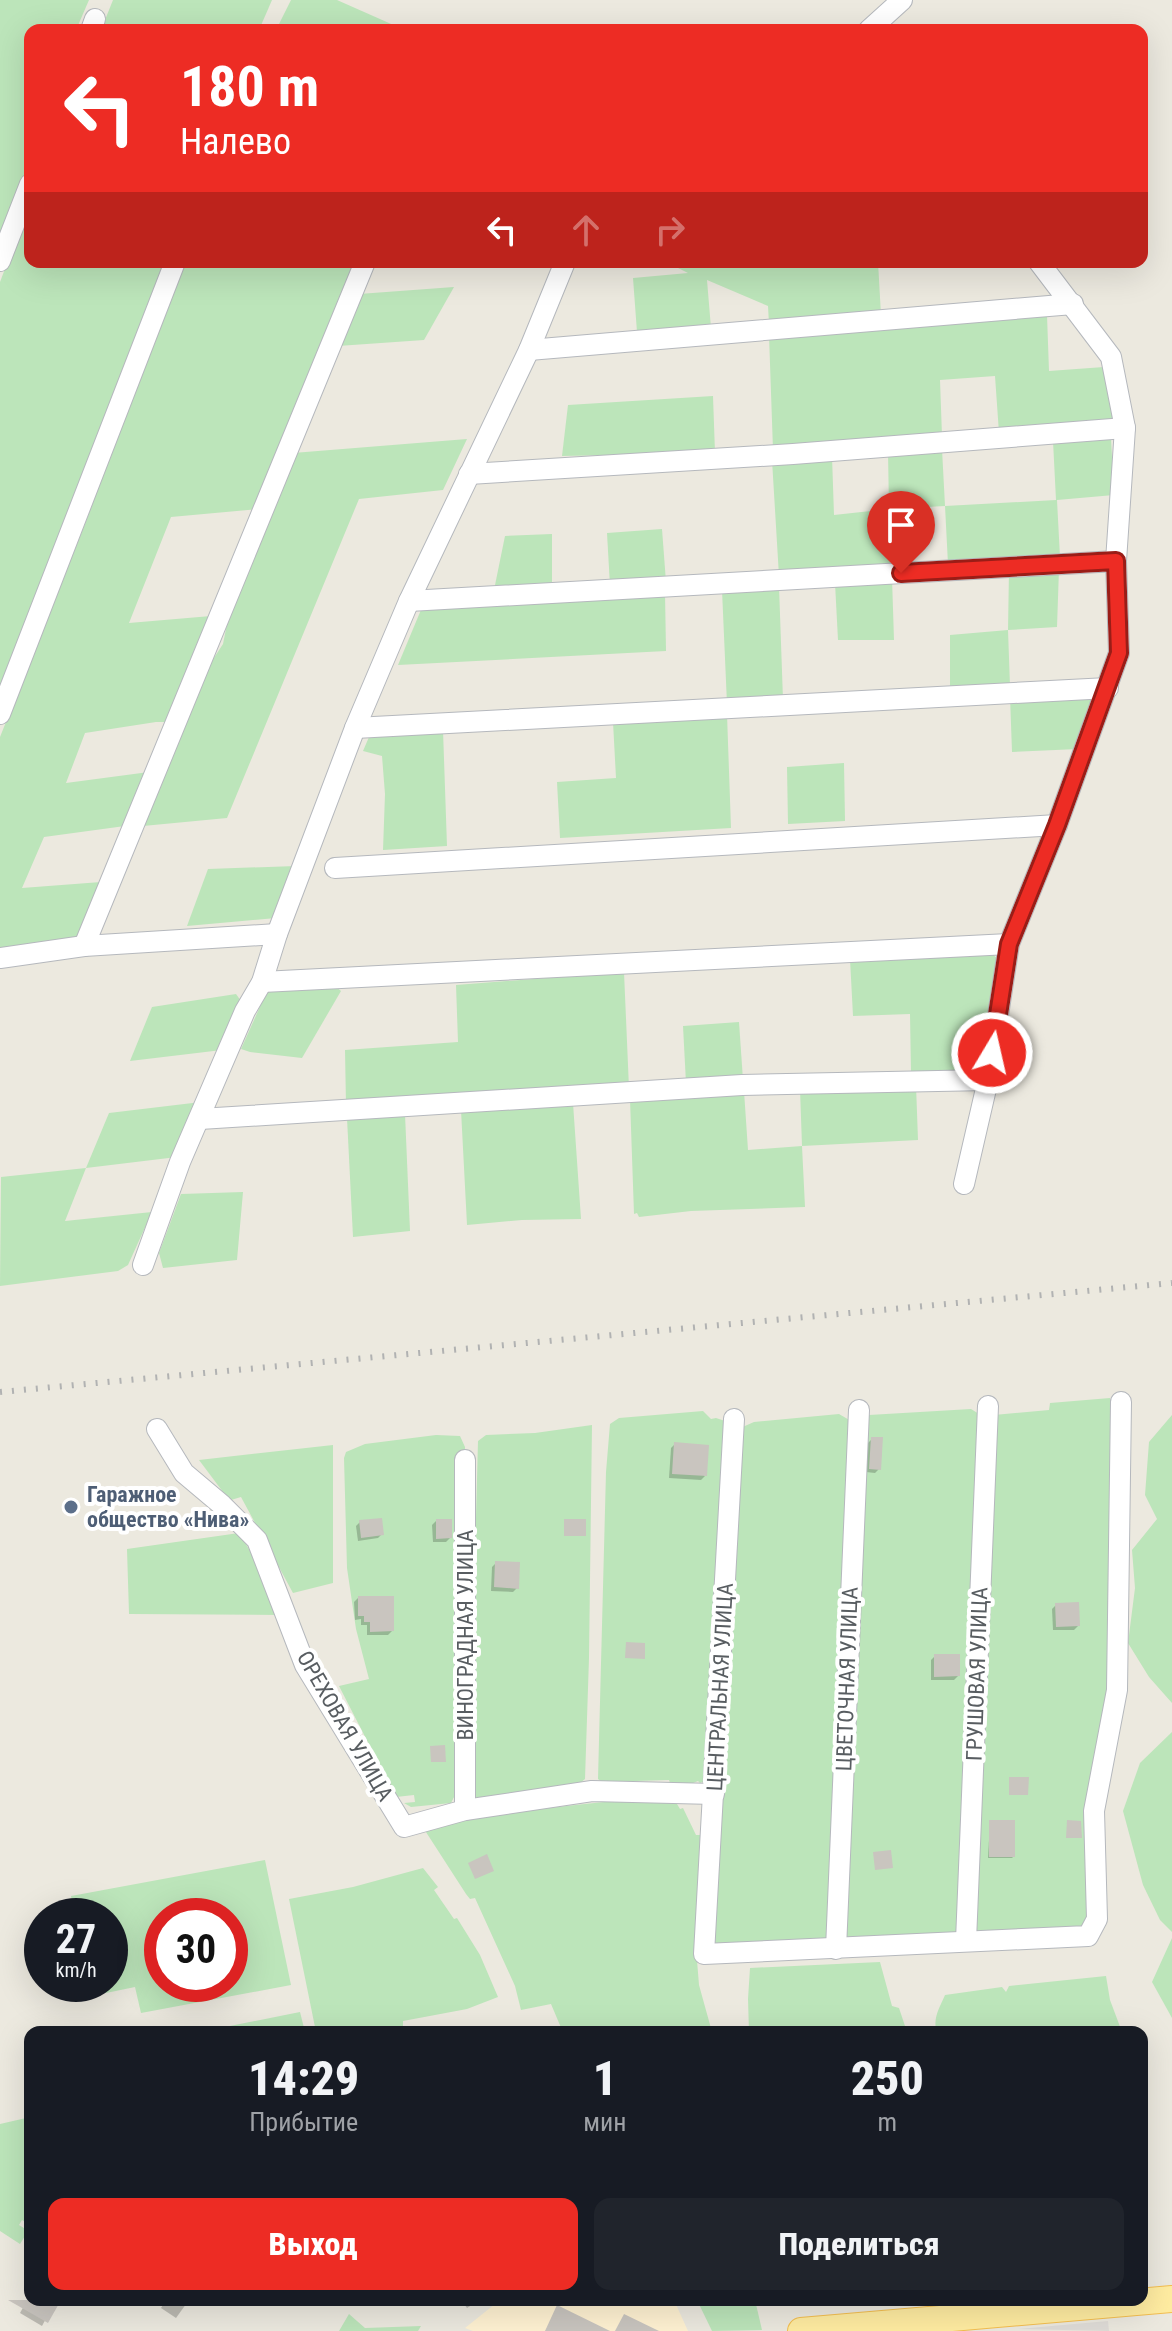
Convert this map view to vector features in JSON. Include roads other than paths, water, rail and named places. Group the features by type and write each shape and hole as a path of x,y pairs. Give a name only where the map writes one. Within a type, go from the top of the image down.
{"main road":[{"path":"1148,2301 1172,2299"},
{"path":"801,2331 1091,2306"}],"street":[{"path":"0,261 24,199"},
{"path":"0,714 173,268"},
{"path":"84,946 363,268"},
{"path":"143,1265 180,1162 245,1011 262,982 277,934 355,728 409,601 529,350 563,268"},
{"path":"964,1184 988,1080 1009,944 1057,825 1119,653 1116,561 1125,428 1111,357 1044,268"},
{"path":"529,350 1073,304"},
{"path":"469,474 793,454 1125,428"},
{"path":"409,601 1116,561"},
{"path":"355,728 1108,688"},
{"path":"335,868 1057,825"},
{"path":"0,958 84,946 277,934"},
{"path":"262,982 1009,944"},
{"path":"200,1119 742,1085 988,1080"},
{"path":"836,1949 1088,1936 1097,1919 1094,1811 1117,1690 1121,1402"},
{"name":"ГРУШОВАЯ УЛИЦА","path":"966,1941 988,1406"},
{"name":"ЦВЕТОЧНАЯ УЛИЦА","path":"836,1949 859,1410"},
{"name":"ЦЕНТРАЛЬНАЯ УЛИЦА","path":"734,1419 704,1954 836,1949"},
{"name":"ОРЕХОВАЯ УЛИЦА","path":"157,1429 184,1473 257,1540 305,1665 404,1827 465,1810"},
{"name":"ВИНОГРАДНАЯ УЛИЦА","path":"465,1460 465,1810"},
{"path":"465,1810 592,1791 714,1794"}],"railway":[{"path":"0,1392 1172,1283"}],"place":[{"name":"Гаражное общество «Нива»","path":"71,1507"}]}
